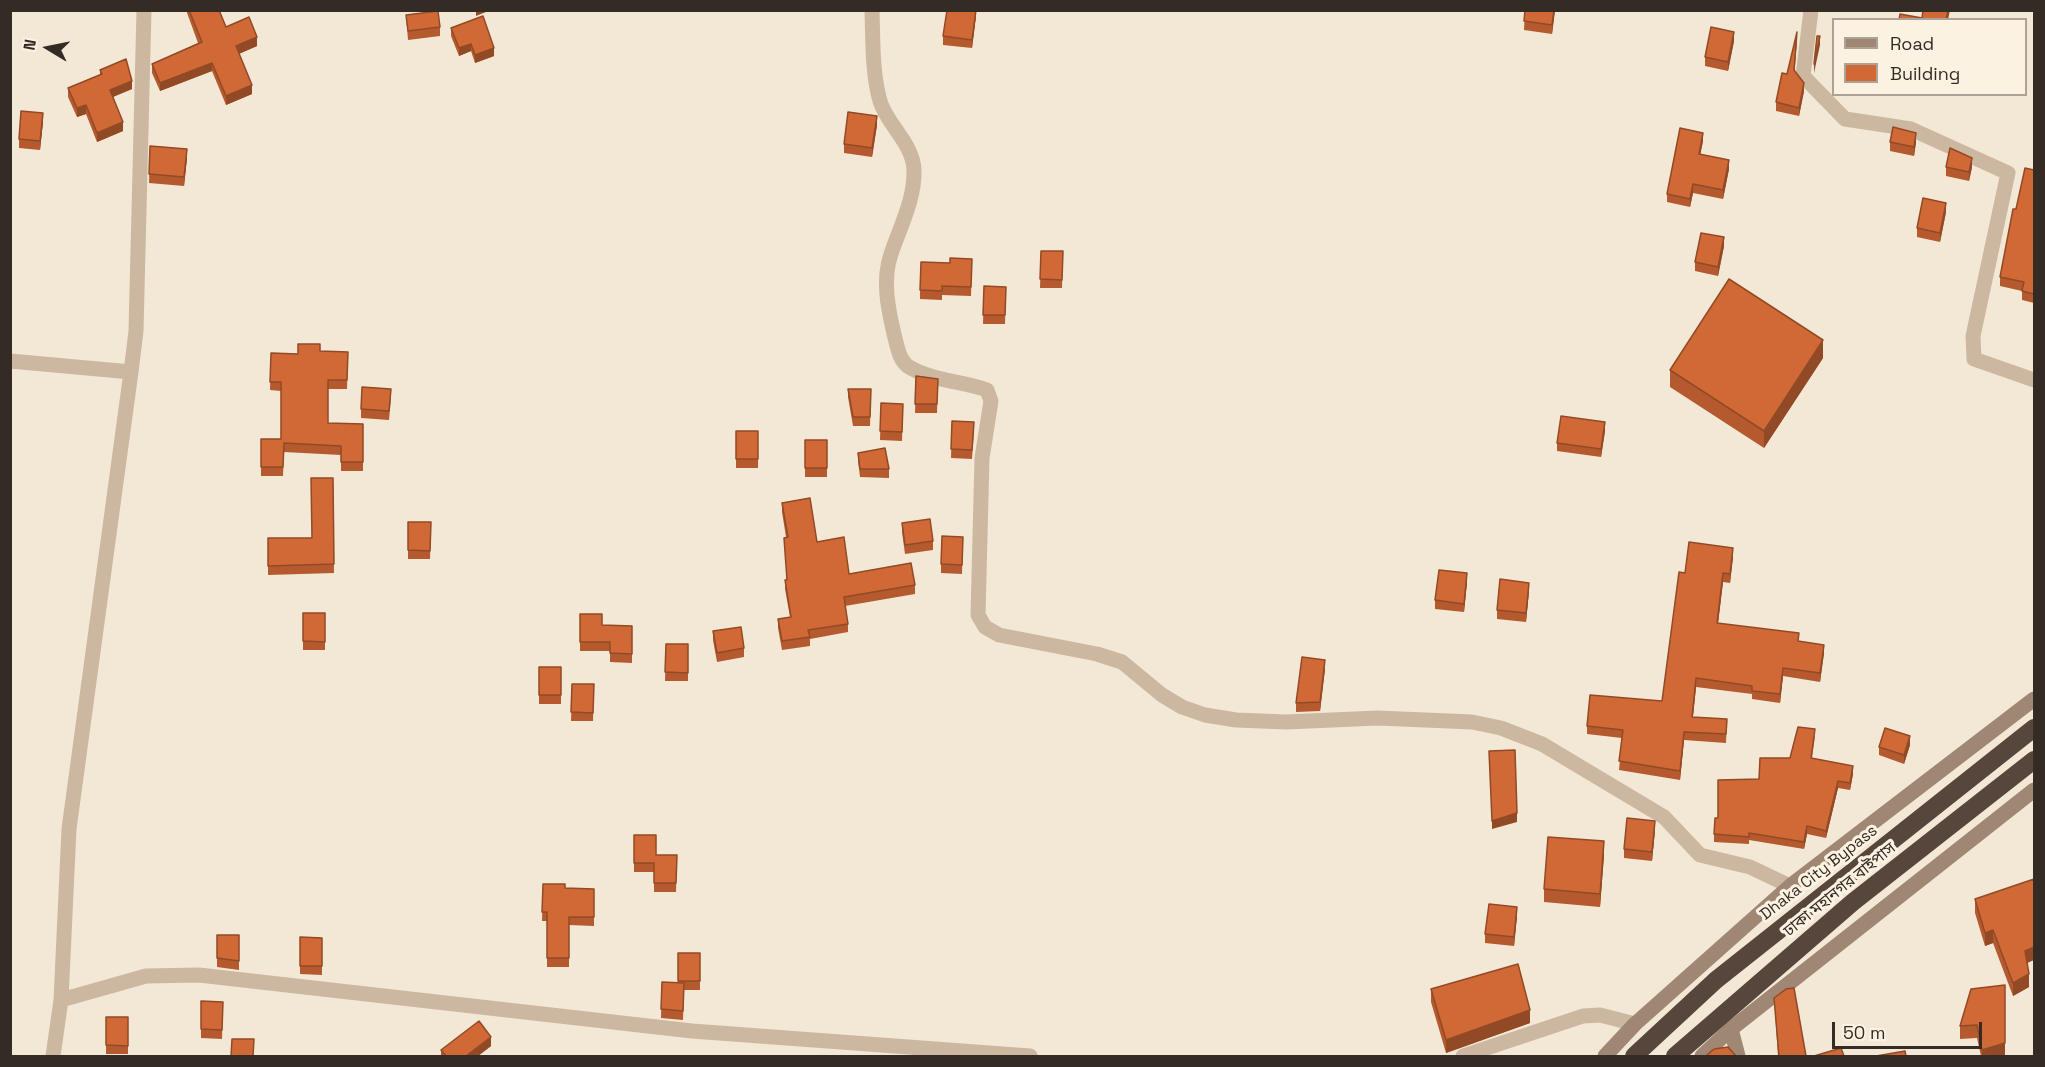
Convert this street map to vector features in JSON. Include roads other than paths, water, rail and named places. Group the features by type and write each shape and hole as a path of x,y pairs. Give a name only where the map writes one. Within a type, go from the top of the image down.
{"highway":[{"name":"Dhaka City Bypass","path":"1634,1056 1716,980 2034,728"},
{"name":"ঢাকা মহানগর বাইপাস","path":"1675,1056 1853,902 2034,760"}],"main road":[{"path":"1605,1056 1635,1024 1790,886 2034,699"},
{"path":"1702,1056 1731,1029 2034,790"},
{"path":"1731,1029 1738,1056"}],"street":[{"path":"53,1056 61,1000 69,829 136,331 144,10"},
{"path":"872,10 874,57 880,103 909,151 914,170 910,200 890,255 886,278 888,307 898,350 906,365 926,375 987,390 991,401 982,458 978,615 985,627 999,635 1097,654 1122,662 1162,695 1182,707 1205,715 1236,720 1286,722 1378,718 1472,722 1501,728 1551,749 1664,817 1700,855 1750,867 1790,886"},
{"path":"1811,10 1803,76 1845,119 1911,129 2008,173 1973,336 1974,359 2034,380"},
{"path":"10,361 131,372"},
{"path":"61,1000 146,976 199,975 692,1031 1030,1056"},
{"path":"1463,1056 1583,1017 1600,1015 1635,1024"}]}
